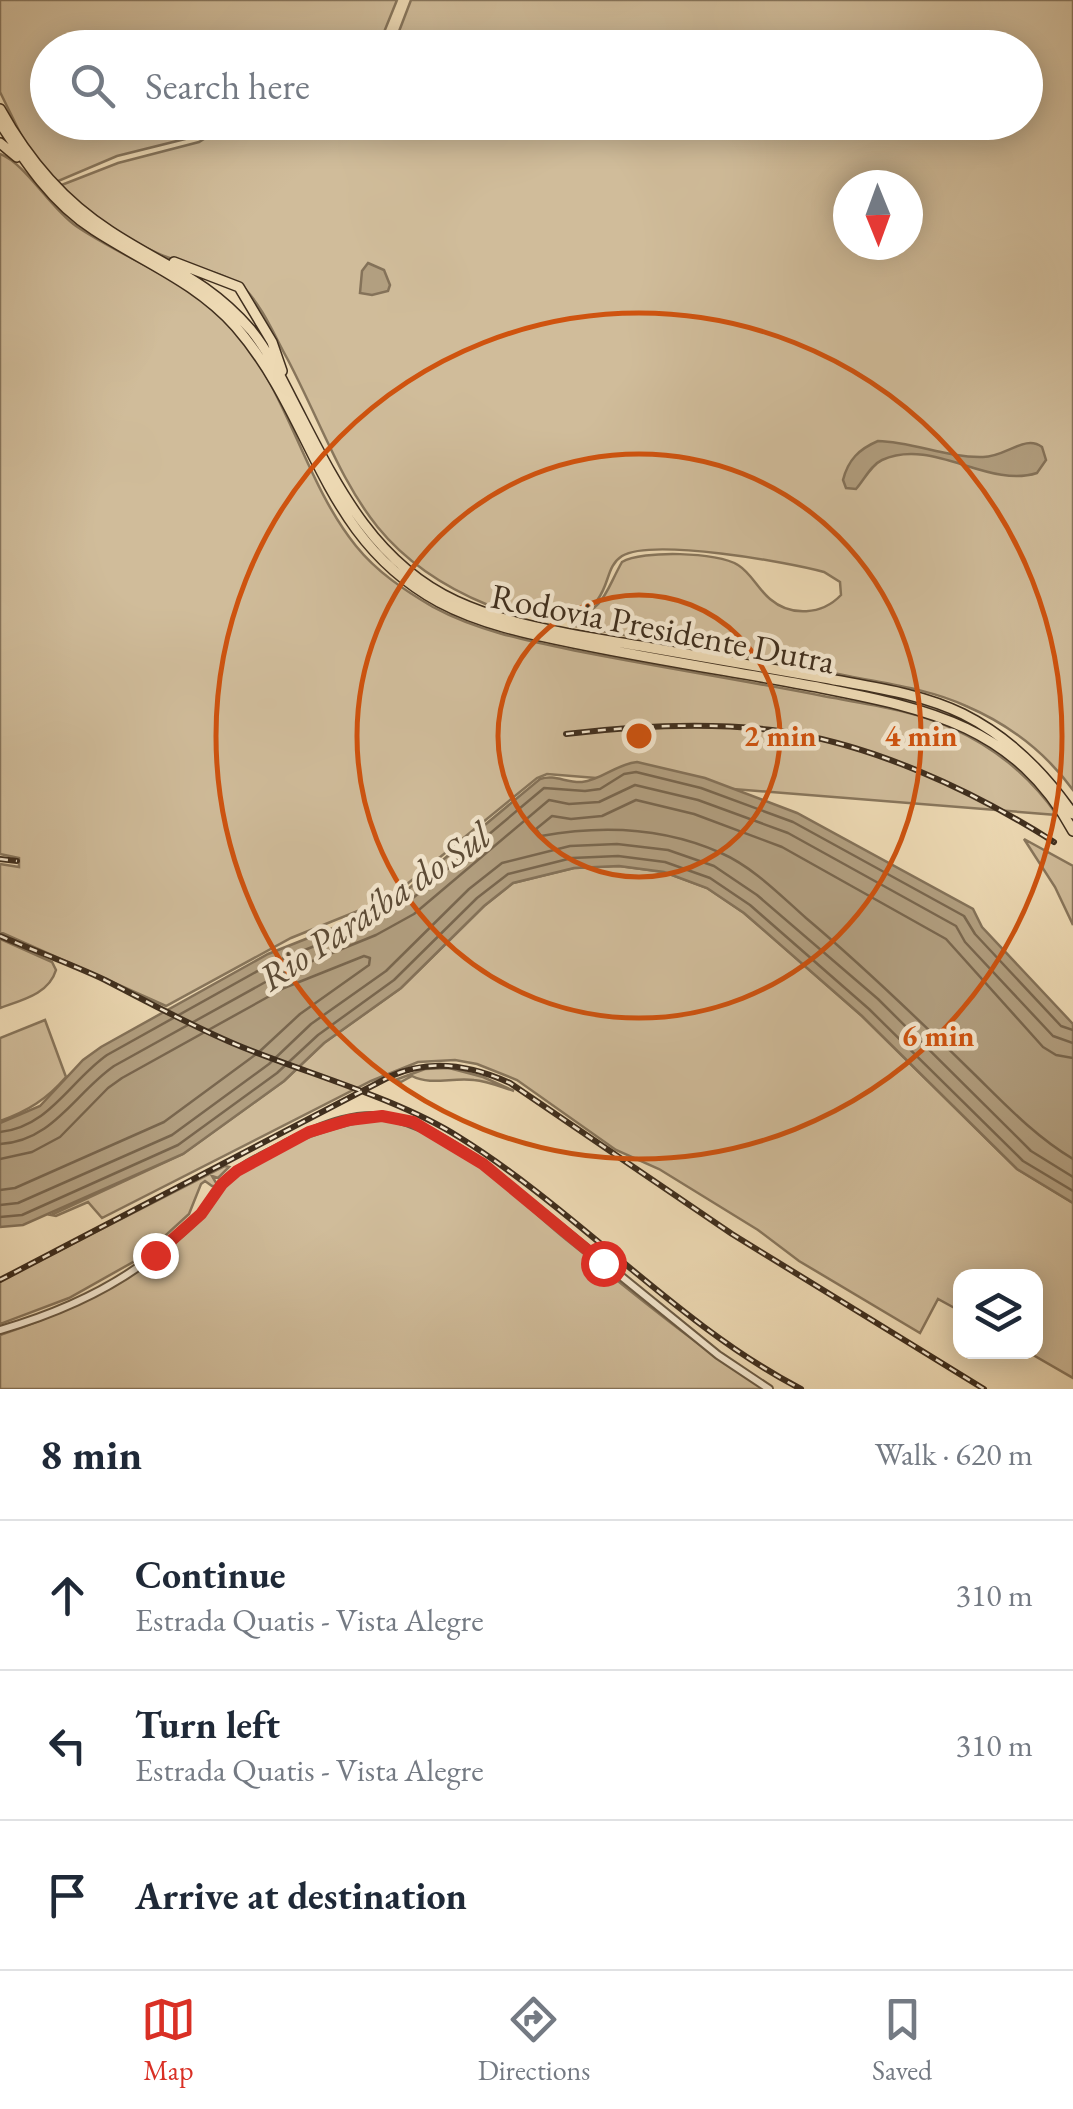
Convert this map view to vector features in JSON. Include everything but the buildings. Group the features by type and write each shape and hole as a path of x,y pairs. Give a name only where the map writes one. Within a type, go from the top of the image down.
{"highway":[{"name":"Rodovia Presidente Dutra","path":"0,110 42,172 70,202 112,233 203,284 254,334 348,504 390,556 411,575 456,601 533,630"},
{"name":"Rodovia Presidente Dutra","path":"0,122 26,164 76,217 175,275 238,329 272,379 346,518 385,563 417,588 467,616 932,712 976,732 1018,760 1047,789 1073,831"},
{"path":"0,144 26,164"},
{"path":"150,254 239,287 272,342 289,393"},
{"name":"Rodovia Presidente Dutra","path":"606,645 870,686 935,702 1007,741 1036,767 1073,814"}],"street":[{"path":"0,1330 89,1295 155,1255 201,1214 229,1177 248,1164 330,1125 367,1117 398,1117 445,1139 483,1164 718,1355 769,1389"}],"shaded area":[{"path":"0,0 397,0 385,30 30,30 30,140 181,140 117,156 56,182 27,147 0,92"},
{"path":"411,0 1073,0 1073,790 1051,764 1011,731 982,713 938,695 570,625 598,604 622,562 632,558 680,554 728,561 743,568 778,605 797,611 825,607 841,595 840,582 824,572 721,554 638,551 615,562 601,595 585,612 570,620 542,605 488,605 445,584 410,560 361,505 268,322 244,288 132,240 59,186 118,163 202,140 1043,140 1043,30 400,30"},
{"path":"0,154 19,167 76,226 194,294 229,324 266,376 337,520 373,564 422,601 467,623 522,639 873,705 938,722 998,755 1036,789 1057,815 547,774 537,778 390,898 291,938 166,1006 0,932 0,864 19,867 19,858 0,854"},
{"path":"1024,839 1073,866 1073,925 1055,887"},
{"path":"619,866 664,872 707,888 744,913 862,1016 1017,1169 1073,1203 1073,1378 1040,1359 1043,1269 953,1269 953,1307 938,1299 920,1333 799,1261 758,1230 659,1169 616,1150 517,1080 455,1060 418,1062 371,1081 102,1218 88,1202 51,1215 183,1154 284,1081 324,1043 401,988 484,906 513,883 574,868"},
{"path":"0,939 52,962 56,970 41,990 0,1008"},
{"path":"45,1020 66,1077 36,1104 0,1121 0,1038"},
{"path":"449,1068 514,1091 474,1080 427,1080 412,1076 401,1082 395,1080 425,1069"},
{"path":"385,1119 411,1125 460,1151 664,1318 764,1389 0,1389 0,1335 78,1304 151,1262 197,1223 231,1180 263,1158 325,1132"},
{"path":"229,1167 218,1178 212,1176 218,1186 205,1181 201,1184 189,1214 142,1257 69,1298 0,1324 0,1281"}],"water":[{"path":"368,263 384,270 390,285 388,291 360,293 362,271"},
{"path":"878,441 983,457 1029,443 1042,447 1046,460 1037,473 1018,476 941,458 901,455 878,462 856,489 846,488 843,480 851,461"},
{"path":"637,762 705,778 797,813 973,909 982,927 1073,1024 1073,1203 1017,1169 862,1016 744,913 707,888 664,872 619,866 574,868 513,883 484,906 401,988 324,1043 284,1081 183,1154 23,1225 0,1227 0,1123 40,1106 83,1060 268,954 366,915 402,894 540,779 582,782"}],"railway":[{"path":"566,734 694,726 809,736 919,771 989,804 1054,842"},
{"path":"0,859 17,861"},
{"path":"0,936 105,980 224,1040 435,1123 503,1166 712,1333 801,1389"},
{"path":"0,1280 391,1076 421,1067 451,1066 510,1083 732,1234 984,1389"}],"route":[{"path":"155,1255 201,1214 222,1184 237,1171 309,1132 349,1120 382,1116 413,1122 483,1164 603,1263"}],"water label":[{"name":"Rio Paraíba do Sul","path":"374,906"}]}
